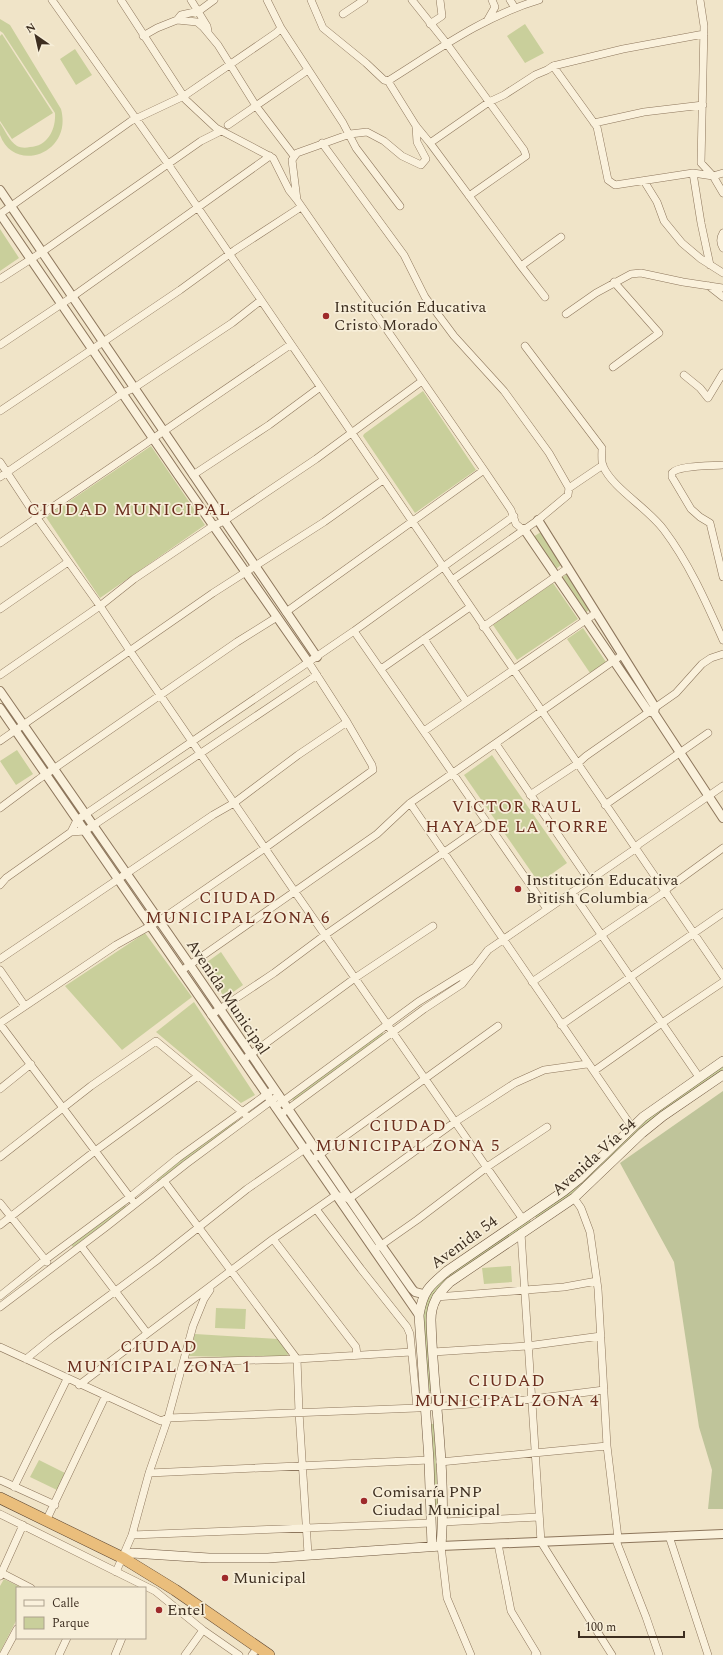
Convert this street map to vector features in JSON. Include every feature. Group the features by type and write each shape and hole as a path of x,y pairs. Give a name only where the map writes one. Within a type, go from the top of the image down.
{"highway":[{"path":"0,1498 123,1558 175,1590 255,1651 269,1655"}],"main road":[{"name":"Avenida 54","path":"423,1294 447,1271 572,1185 632,1127 654,1108 723,1061"},
{"name":"Avenida Vía 54","path":"436,1546 443,1522 431,1313 436,1297 450,1282 574,1198 642,1133 663,1116 723,1075"},
{"path":"123,1558 132,1553 209,1558 268,1558 436,1546 431,1523 429,1460 421,1408 419,1315 423,1294"}],"street":[{"path":"52,0 135,120 168,164 319,388 723,976"},
{"path":"121,0 186,100 197,112 220,131 270,156 276,162 289,190 484,470 511,510 516,524 524,529 614,662 652,710 723,818"},
{"path":"191,0 207,26 208,33"},
{"path":"267,0 281,28 350,134 356,148 400,206"},
{"path":"311,0 323,28 366,63 384,80 388,81 416,126 520,266 545,297"},
{"path":"343,14 364,0"},
{"path":"412,0 447,44 524,150 526,156 469,196"},
{"path":"430,24 442,16 440,0"},
{"path":"487,21 495,7 492,0"},
{"path":"510,0 515,8"},
{"path":"388,81 487,21 515,8 539,0"},
{"path":"700,0 704,26 701,163 713,176 723,193"},
{"path":"143,36 157,28 178,20 181,16 199,11 211,1"},
{"path":"178,20 197,22 208,33 218,46 256,106 294,156"},
{"path":"135,1204 0,1024 116,945 159,921 265,848 372,770 372,765 347,722 309,663 213,526 0,214 135,120 184,96 276,33 281,28"},
{"path":"430,143 489,102 504,95 534,75 553,66 623,49 704,34"},
{"path":"553,66 597,127 608,180 615,185 693,173 713,176 723,172"},
{"path":"228,124 308,70"},
{"path":"594,123 644,112 703,105"},
{"path":"299,203 292,165 294,156 302,151 350,134 367,132 384,141 402,156 421,165 426,159 417,142 416,126"},
{"path":"0,279 42,252 201,141 220,131"},
{"path":"322,144 404,255 424,297 454,336 504,391 549,453 569,488 568,495 538,520 452,580"},
{"path":"0,345 72,297 270,156"},
{"path":"693,173 701,223 710,265"},
{"path":"644,181 656,202 664,221 672,231 694,254 723,273"},
{"path":"0,190 317,657"},
{"path":"0,410 180,290 299,203"},
{"path":"723,233 721,236 721,243 723,248"},
{"path":"520,266 562,237"},
{"path":"566,314 596,293 631,274 641,273 723,288"},
{"path":"613,367 659,333 614,282"},
{"path":"708,286 723,297"},
{"path":"0,477 123,393 134,388 232,323 260,301"},
{"path":"0,543 290,345"},
{"path":"525,346 602,448 603,465 615,482 664,530 701,590 723,640"},
{"path":"684,375 700,388 708,398 723,373"},
{"path":"0,675 213,526 224,521 316,460 422,382"},
{"path":"193,475 269,425 319,388"},
{"path":"0,462 295,892 522,1218"},
{"path":"569,488 603,465"},
{"path":"723,465 674,470 672,477 691,509 710,523 723,577"},
{"path":"286,612 484,470"},
{"path":"0,741 245,572 324,522 383,480"},
{"path":"0,885 3,879 71,832 77,820 354,632 514,516"},
{"path":"538,520 622,655 652,710"},
{"path":"0,609 68,562"},
{"path":"483,627 568,568"},
{"path":"381,669 470,607"},
{"path":"424,731 512,669 596,613"},
{"path":"0,808 46,774 236,642 277,617"},
{"path":"354,632 547,909"},
{"path":"424,639 466,701"},
{"path":"530,795 577,764 586,756 676,693 702,664 711,658 723,654"},
{"path":"181,971 377,834 410,803 542,713 622,655"},
{"path":"71,832 85,831 94,826 317,676"},
{"name":"Avenida Municipal","path":"0,691 190,965 381,1245 412,1289 415,1292 423,1294"},
{"name":"Avenida Municipal","path":"0,708 312,1160 373,1251 419,1315"},
{"path":"0,960 213,815 234,803 298,755 347,722"},
{"path":"605,804 708,733"},
{"path":"496,744 589,880"},
{"path":"280,1115 462,984 488,950 635,849 639,844 723,786"},
{"path":"410,803 502,940 632,1127"},
{"path":"211,1015 274,973 325,935 486,823"},
{"path":"532,982 665,892 668,888 723,848"},
{"path":"572,892 699,1078"},
{"path":"561,1025 723,913"},
{"path":"242,1060 355,978 433,926"},
{"path":"0,1307 279,1095 476,965"},
{"path":"0,970 25,1006"},
{"path":"594,1071 723,982"},
{"path":"312,1160 498,1026"},
{"path":"0,1157 63,1107 156,1041 250,1118"},
{"path":"0,1088 31,1064"},
{"path":"80,1385 147,1333 213,1286 273,1239 336,1195 349,1199 455,1122 515,1083 552,1068 587,1064"},
{"path":"0,1225 95,1151 198,1076"},
{"path":"0,1296 45,1260 130,1197 178,1158 243,1112 271,1101 279,1095"},
{"path":"373,1251 417,1220 487,1166 547,1127"},
{"path":"26,1359 247,1189 312,1144"},
{"path":"164,1181 297,1359 308,1554"},
{"path":"574,1198 581,1208 590,1232 597,1281 607,1446 618,1538 617,1543 659,1655"},
{"path":"0,1203 51,1267"},
{"path":"316,1209 407,1327 410,1334 411,1352 421,1408"},
{"path":"521,1233 527,1346 536,1453 541,1542 612,1655"},
{"path":"273,1239 356,1347 357,1355"},
{"path":"81,1246 147,1333"},
{"path":"436,1297 564,1287 597,1281"},
{"path":"116,1572 132,1535 149,1473 168,1418 198,1312 213,1286"},
{"path":"434,1352 527,1346 601,1336"},
{"path":"0,1347 105,1397 160,1421 168,1418 421,1408 531,1399 604,1390"},
{"path":"184,1362 297,1359 411,1352"},
{"path":"14,1487 67,1379"},
{"path":"46,1521 55,1505 105,1397"},
{"path":"440,1462 607,1446"},
{"path":"149,1473 429,1460"},
{"path":"0,1480 55,1505"},
{"path":"0,1514 116,1572 141,1587"},
{"path":"443,1522 539,1517"},
{"path":"132,1535 431,1523"},
{"path":"23,1525 1,1574 29,1587"},
{"path":"471,1655 447,1598 436,1546 723,1534"},
{"path":"669,1536 708,1655"},
{"path":"498,1544 511,1611 537,1654 536,1655"},
{"path":"153,1577 146,1590 155,1591 203,1630 239,1655"},
{"path":"185,1655 203,1630"},
{"path":"4,1655 16,1631"},
{"path":"59,1655 67,1639"},
{"path":"114,1655 122,1639"}],"green space":[{"path":"0,19 10,25 61,109 62,125 58,138 51,147 40,154 29,156 17,154 7,147 0,135 0,123 9,138 17,146 25,148 42,144 50,136 54,125 55,113 3,33 0,31"},
{"path":"525,24 544,53 525,63 507,36"},
{"path":"2,34 53,113 12,139 0,121 0,36"},
{"path":"75,49 92,75 76,85 60,59"},
{"path":"0,229 19,258 0,271"},
{"path":"423,391 476,470 415,513 363,436"},
{"path":"151,446 205,525 100,598 46,517"},
{"path":"541,532 562,564 556,569 533,537"},
{"path":"567,574 590,609 585,613 561,578"},
{"path":"553,583 578,619 517,660 493,625"},
{"path":"583,628 606,662 590,673 567,639"},
{"path":"17,750 33,774 16,785 0,761"},
{"path":"492,755 567,863 539,883 464,775"},
{"path":"145,933 192,997 122,1050 65,986"},
{"path":"221,952 243,985 225,998 203,965"},
{"path":"194,1002 255,1095 241,1103 156,1032"},
{"path":"382,1032 384,1035 293,1101 292,1098"},
{"path":"723,1065 723,1071 568,1198 537,1219 534,1215 639,1125"},
{"path":"723,1091 723,1509 708,1509 712,1470 699,1427 674,1262 620,1163"},
{"path":"235,1121 237,1122 158,1182 156,1179 190,1152"},
{"path":"125,1205 127,1207 73,1247 71,1244"},
{"path":"529,1218 531,1222 448,1280 431,1298 428,1308 432,1391 428,1391 423,1314 428,1295 438,1283"},
{"path":"511,1266 512,1282 484,1284 482,1268"},
{"path":"216,1308 246,1309 245,1329 215,1328"},
{"path":"195,1334 278,1339 289,1352 287,1356 188,1356"},
{"path":"430,1424 434,1424 438,1505 434,1505"},
{"path":"39,1460 65,1473 57,1490 30,1477"},
{"path":"4,1579 20,1587 16,1587 16,1621 0,1652 0,1586"}],"place":[{"name":"Institución Educativa Cristo Morado","path":"326,316"},
{"name":"Institución Educativa British Columbia","path":"518,889"},
{"name":"Comisaría PNP Ciudad Municipal","path":"364,1501"},
{"name":"Municipal","path":"225,1578"},
{"name":"Entel","path":"159,1610"}],"district":[{"name":"CIUDAD MUNICIPAL","path":"129,509"},
{"name":"VICTOR RAUL HAYA DE LA TORRE","path":"517,817"},
{"name":"CIUDAD MUNICIPAL ZONA 6","path":"238,908"},
{"name":"CIUDAD MUNICIPAL ZONA 5","path":"408,1136"},
{"name":"CIUDAD MUNICIPAL ZONA 1","path":"159,1357"},
{"name":"CIUDAD MUNICIPAL ZONA 4","path":"507,1391"}]}
